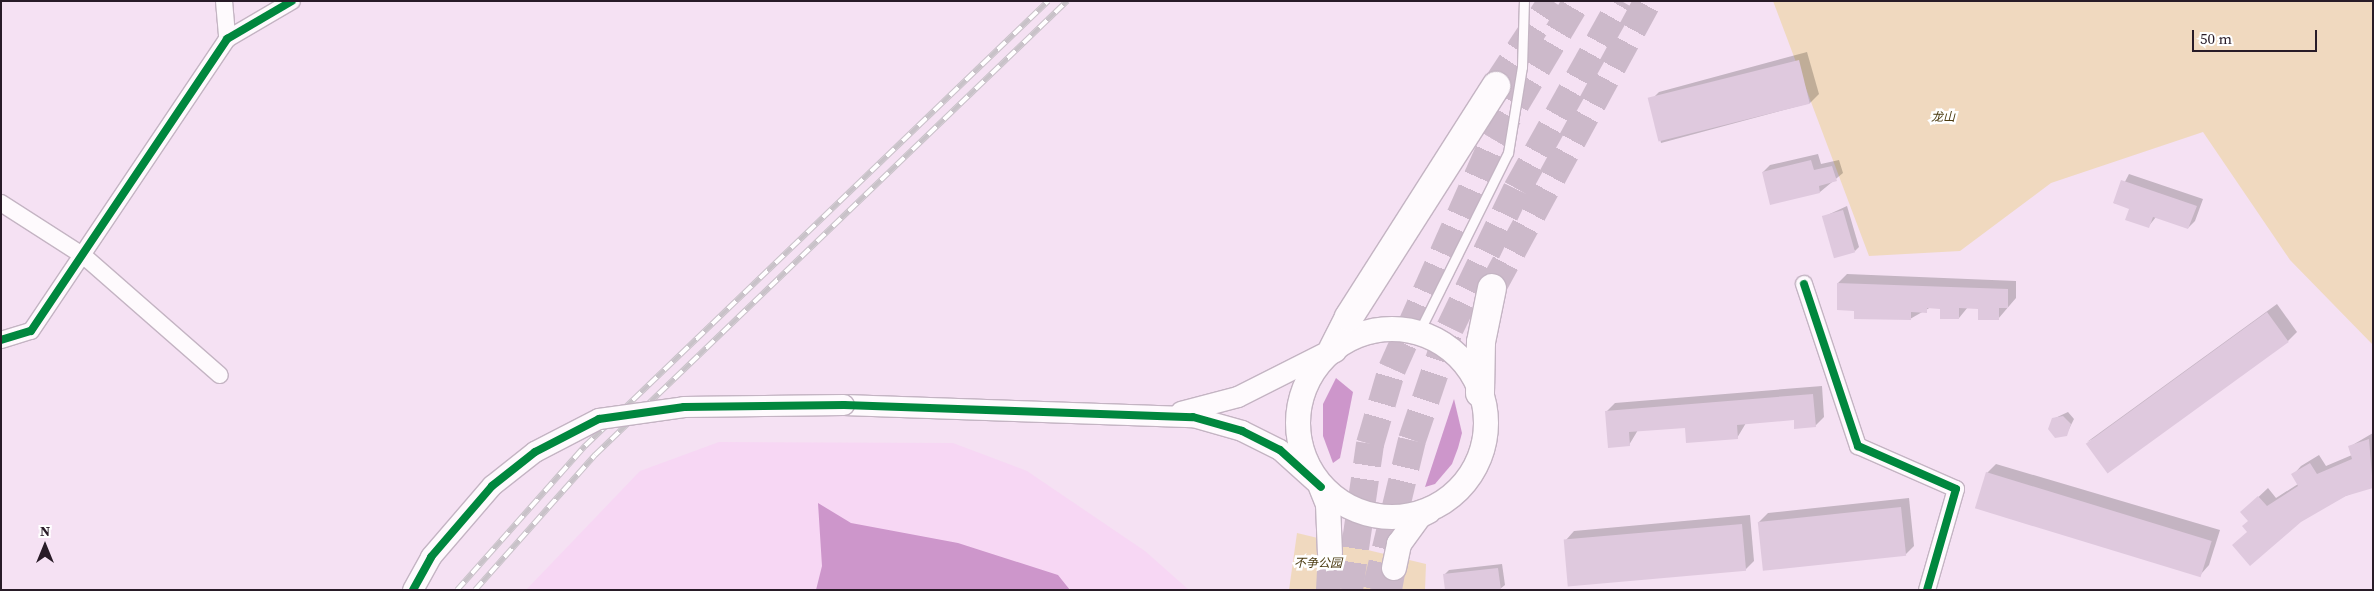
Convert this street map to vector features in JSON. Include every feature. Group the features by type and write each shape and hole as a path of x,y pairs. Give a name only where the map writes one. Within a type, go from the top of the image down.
{"highway":[{"path":"1333,350 1349,317 1496,86"},
{"path":"1480,393 1481,342 1492,288"}],"main road":[{"path":"1330,553 1328,504 1321,487 1302,455 1299,404 1311,374 1333,350 1358,335 1382,330 1418,334 1454,353 1480,393 1486,418 1481,454 1465,482 1419,516 1399,544 1394,568"},
{"path":"1321,487 1347,506 1368,514 1399,517 1429,510"}],"street":[{"path":"224,1 227,40"},
{"path":"1,340 31,332 85,256 227,40 292,1"},
{"path":"1,203 85,256 220,375"},
{"path":"1804,284 1858,446 1956,489 1927,590"},
{"path":"1172,415 1238,397 1333,350"},
{"path":"413,590 431,557 492,486 535,452 598,419 684,407 844,405 1172,415 1242,431 1302,466 1321,487"}],"lane":[{"path":"1418,334 1508,153 1522,67 1524,1"}],"shaded area":[{"path":"1336,378 1353,392 1340,458 1333,463 1323,436 1323,404"},
{"path":"1454,399 1462,433 1458,448 1452,464 1435,484 1425,487"},
{"path":"719,442 953,443 1027,471 1145,551 1189,590 526,590 640,471"},
{"path":"818,503 851,523 958,543 1058,575 1070,590 816,590 822,566"}],"green space":[{"name":"龙山","path":"1773,1 2373,1 2373,345 2290,260 2203,132 2051,183 1960,251 1869,256"},
{"name":"不争公园","path":"1297,533 1426,564 1425,590 1289,590"}],"building":[{"path":"1799,60 1810,104 1659,141 1648,98"},
{"path":"1811,160 1814,170 1832,166 1837,181 1819,186 1820,193 1770,205 1762,172"},
{"path":"2121,180 2197,206 2188,229 2153,217 2149,228 2125,220 2129,209 2113,203"},
{"path":"1843,210 1855,252 1834,258 1822,216"},
{"path":"1837,283 2008,289 2008,308 1999,308 1999,320 1978,320 1978,309 1959,308 1959,319 1940,319 1940,309 1927,308 1927,313 1911,312 1911,320 1854,319 1854,311 1837,310"},
{"path":"2267,312 2289,342 2108,474 2086,444"},
{"path":"1813,394 1816,427 1794,429 1794,420 1737,425 1738,439 1686,443 1685,428 1629,432 1630,446 1608,448 1605,411"},
{"path":"2063,416 2071,424 2067,436 2055,438 2048,429 2052,418"},
{"path":"2369,439 2373,488 2346,496 2301,522 2250,566 2232,545 2247,532 2242,526 2248,521 2240,512 2258,496 2267,506 2298,486 2291,474 2310,463 2317,474 2352,459 2348,446"},
{"path":"1986,472 2212,541 2201,577 1975,508"},
{"path":"1901,507 1906,556 1763,571 1758,522"},
{"path":"1742,524 1746,571 1568,586 1564,540"},
{"path":"1498,568 1501,590 1445,590 1443,574"}],"tunnel":[{"path":"1496,86 1552,1"},
{"path":"1349,590 1370,444 1392,369 1494,140 1577,1"},
{"path":"1376,590 1412,440 1450,328 1517,189 1622,1"},
{"path":"1492,288 1648,1"},
{"path":"1328,590 1330,553"},
{"path":"1390,590 1394,568"}],"railway":[{"path":"457,590 585,446 1048,1"},
{"path":"475,590 595,455 1067,1"}],"cycle path":[{"path":"1,340 31,331 227,39 292,1"},
{"path":"1804,284 1858,446 1956,489 1927,590"},
{"path":"413,590 431,557 492,486 535,452 599,419 684,407 844,405 1193,417 1242,431 1280,450 1321,487"}]}
